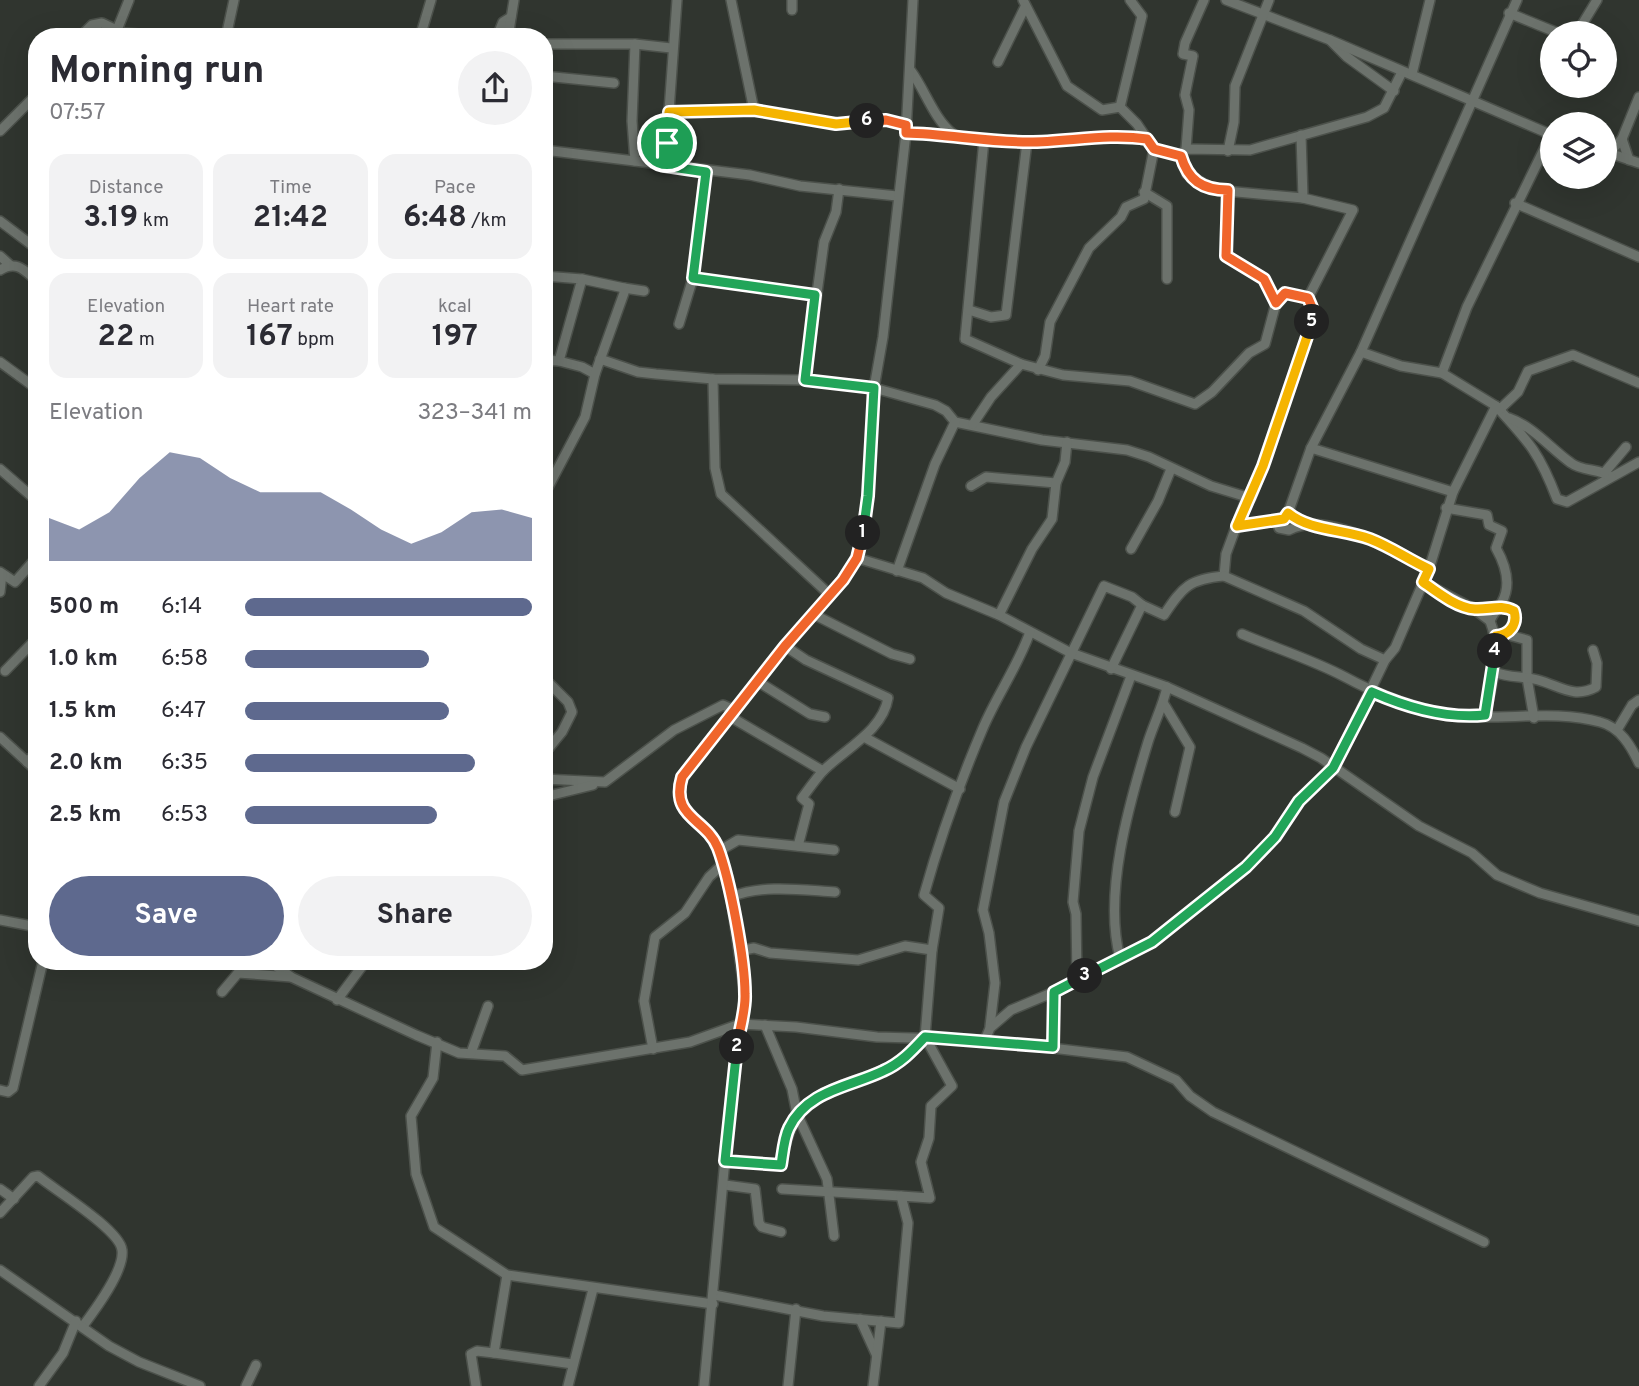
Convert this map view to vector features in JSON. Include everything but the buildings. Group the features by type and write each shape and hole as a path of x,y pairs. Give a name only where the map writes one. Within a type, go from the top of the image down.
{"street":[{"path":"118,28 129,0"},
{"path":"230,28 234,0"},
{"path":"423,28 431,0"},
{"path":"509,28 514,0"},
{"path":"665,166 671,48 677,0"},
{"path":"731,0 754,110"},
{"path":"704,1386 725,1185 725,1161 745,996 731,897 719,851 710,834 687,814 679,787 682,777 731,713 830,595 857,558 868,496 874,388 883,337 906,129 913,0"},
{"path":"1120,107 1142,16 1130,0"},
{"path":"1204,0 1185,43 1184,54 1193,56 1185,94 1189,110 1184,153 1187,174 1195,181 1215,190 1303,198 1353,210 1308,298"},
{"path":"1226,0 1330,40 1540,130"},
{"path":"1228,152 1234,122 1235,86 1269,0"},
{"path":"1120,107 1154,149 1184,153 1228,152 1268,146 1367,117 1384,108 1407,73 1430,0"},
{"path":"1301,524 1290,530 1279,528 1311,448 1361,352 1517,0"},
{"path":"1584,21 1597,0"},
{"path":"1024,4 1067,86 1102,110 1120,107"},
{"path":"999,62 1024,4"},
{"path":"1509,13 1540,26"},
{"path":"501,28 503,22 511,17"},
{"path":"89,28 102,23 113,28"},
{"path":"1330,40 1347,57 1394,91"},
{"path":"553,44 635,44 671,48"},
{"path":"635,44 632,121 635,161"},
{"path":"911,71 928,95 944,126 964,139 1027,142 1117,137 1147,139"},
{"path":"553,77 614,83"},
{"path":"1617,143 1622,139 1639,97"},
{"path":"0,131 28,102"},
{"path":"669,112 754,110 836,124 886,120 906,129 953,134"},
{"path":"1301,135 1303,198"},
{"path":"1622,139 1629,160"},
{"path":"984,140 965,339 1038,370 1130,381 1195,404 1212,392 1249,353 1265,344 1276,303 1285,293 1308,298"},
{"path":"969,310 991,317 1006,315 1027,142"},
{"path":"1038,370 1045,356 1050,322 1090,248 1121,217 1126,207 1144,199 1154,149"},
{"path":"553,151 706,172 750,175 800,186 897,196"},
{"path":"1617,156 1639,163"},
{"path":"1442,373 1467,307 1540,158"},
{"path":"679,324 693,278 706,172"},
{"path":"805,380 824,242 836,212 839,189"},
{"path":"1228,190 1226,256 1264,279 1276,303"},
{"path":"1144,192 1167,206 1167,279"},
{"path":"1516,203 1639,257"},
{"path":"0,221 28,242"},
{"path":"0,256 10,265"},
{"path":"0,270 10,265 18,265 28,273"},
{"path":"553,277 582,279 644,291"},
{"path":"693,278 815,295"},
{"path":"559,361 582,279"},
{"path":"553,478 585,417 595,374 624,288"},
{"path":"600,359 638,372 713,379 805,380 874,388 934,405 946,411 955,422 1042,440 1127,450 1251,498 1310,330 1314,312 1308,298"},
{"path":"1361,352 1401,366 1442,373 1534,431 1580,468 1608,475"},
{"path":"990,1028 1011,1010 1054,992 1171,928 1246,867 1275,837 1299,801 1333,768 1372,692 1385,660 1395,648 1429,569 1453,492 1500,411 1518,392 1528,371 1573,355 1639,383"},
{"path":"1045,356 1059,373"},
{"path":"0,362 28,382"},
{"path":"553,362 582,367 595,374"},
{"path":"973,424 991,397 1021,365"},
{"path":"713,379 715,468 720,495 830,595"},
{"path":"1500,411 1526,436 1543,462 1557,499 1567,502 1608,475 1639,462"},
{"path":"897,571 935,464 955,422"},
{"path":"999,615 1032,549 1050,525 1056,483 1065,462 1067,442"},
{"path":"1608,475 1626,447"},
{"path":"1311,448 1453,492"},
{"path":"0,469 28,493"},
{"path":"1131,549 1158,501 1171,469"},
{"path":"971,486 986,477 1056,483"},
{"path":"1224,576 1226,554 1247,497"},
{"path":"1446,508 1487,515 1489,524 1502,531 1496,548 1508,570 1502,602 1495,608 1490,621"},
{"path":"1237,526 1286,516 1301,524 1370,539 1429,569"},
{"path":"857,558 923,578 946,593 999,615 1071,653 1167,687 1302,748 1419,826 1472,853 1497,875 1539,893 1639,921"},
{"path":"0,592 1,573 15,582 28,567"},
{"path":"985,1040 994,1015 995,983 989,933 983,911 1004,802 1104,586 1132,597 1164,615 1178,594 1196,579 1224,576 1304,611 1362,649 1385,660"},
{"path":"1423,582 1474,609 1490,621 1501,635 1527,640 1527,678 1534,718"},
{"path":"1111,669 1142,605"},
{"path":"1474,609 1502,607 1514,611 1516,618 1501,635 1485,715"},
{"path":"813,614 892,654 910,659"},
{"path":"782,1189 930,1198 921,1162 929,1138 931,1105 952,1086 925,1037 932,950 939,908 924,895 983,728 1020,659 1030,632"},
{"path":"1241,634 1344,676 1391,701 1468,717 1485,715 1581,718 1603,722 1617,730 1631,747 1639,763"},
{"path":"2,671 28,646"},
{"path":"785,646 806,660 859,682 888,698 887,706 864,737 823,771 802,798 809,804 798,846"},
{"path":"1494,672 1508,678 1527,678 1564,691 1584,694 1596,687 1597,663 1593,650"},
{"path":"1077,980 1076,914 1073,902 1079,831 1093,777 1131,676"},
{"path":"757,681 810,714 825,717"},
{"path":"553,687 568,702 572,712 553,743"},
{"path":"1120,958 1116,943 1118,860 1144,755 1164,704 1167,687"},
{"path":"1617,730 1632,705 1639,700"},
{"path":"1164,704 1190,747 1175,812"},
{"path":"553,795 605,782 674,730 723,705 731,713 823,771"},
{"path":"0,737 26,762"},
{"path":"864,737 960,789"},
{"path":"553,779 605,782"},
{"path":"719,851 738,841 834,850"},
{"path":"653,1049 643,1001 655,937 685,913 709,877 723,864"},
{"path":"731,897 741,893 782,889 835,892"},
{"path":"0,920 28,926"},
{"path":"739,951 754,948 770,953 858,960 905,946 932,950"},
{"path":"0,1090 8,1092 12,1088 41,970"},
{"path":"281,970 337,1000 459,1053 505,1056 522,1070 690,1042 740,1024 877,1037 985,1040 1127,1057 1176,1080 1190,1096 1213,1112 1484,1242"},
{"path":"337,1000 359,970"},
{"path":"222,992 238,973 291,977"},
{"path":"1053,1047 1054,992"},
{"path":"471,1052 488,1006"},
{"path":"765,1025 792,1089 797,1114 827,1179 834,1236"},
{"path":"725,1161 781,1165 788,1130 805,1105 835,1088 882,1072 902,1060 925,1037"},
{"path":"437,1042 433,1077 411,1116 416,1174 434,1227 507,1275 593,1289 796,1308 823,1316 898,1323 908,1223 901,1196"},
{"path":"0,1213 33,1177 38,1177 58,1193 69,1197 120,1242 123,1253 111,1284 79,1324 63,1353 39,1386"},
{"path":"725,1185 755,1189 759,1223 762,1227 781,1232"},
{"path":"0,1189 14,1199"},
{"path":"0,1270 109,1346 139,1362 200,1386"},
{"path":"495,1353 507,1275"},
{"path":"568,1386 593,1289"},
{"path":"788,1386 796,1308"},
{"path":"860,1319 876,1354"},
{"path":"873,1386 881,1321"},
{"path":"476,1386 471,1354 477,1351 573,1364"},
{"path":"246,1386 256,1366"}],"route":[{"path":"754,110 836,124 886,120 906,125 906,133 953,134 964,139 1027,142 1132,137 1147,139 1154,149 1181,156 1187,174 1195,181 1215,190 1228,190 1226,256 1264,279 1276,303 1285,293 1298,295 1308,298 1314,312 1263,466 1251,498 1247,497 1237,526 1284,519 1288,513 1301,524 1348,532 1370,539 1429,569 1423,582 1438,593 1474,609 1509,608 1514,611 1516,618 1508,633 1496,636 1491,690 1485,715 1468,717 1446,714 1391,701 1372,692 1328,775 1299,801 1275,837 1246,867 1152,942 1054,992 1053,1047 925,1037 902,1060 882,1072 835,1088 805,1105 788,1130 781,1165 725,1161 745,992 731,897 719,851 710,834 687,814 679,796 679,787 682,777 734,710 843,580 857,558 868,496 874,388 805,380 815,295 693,278 706,172 665,166 667,143 669,112 754,110"}]}
